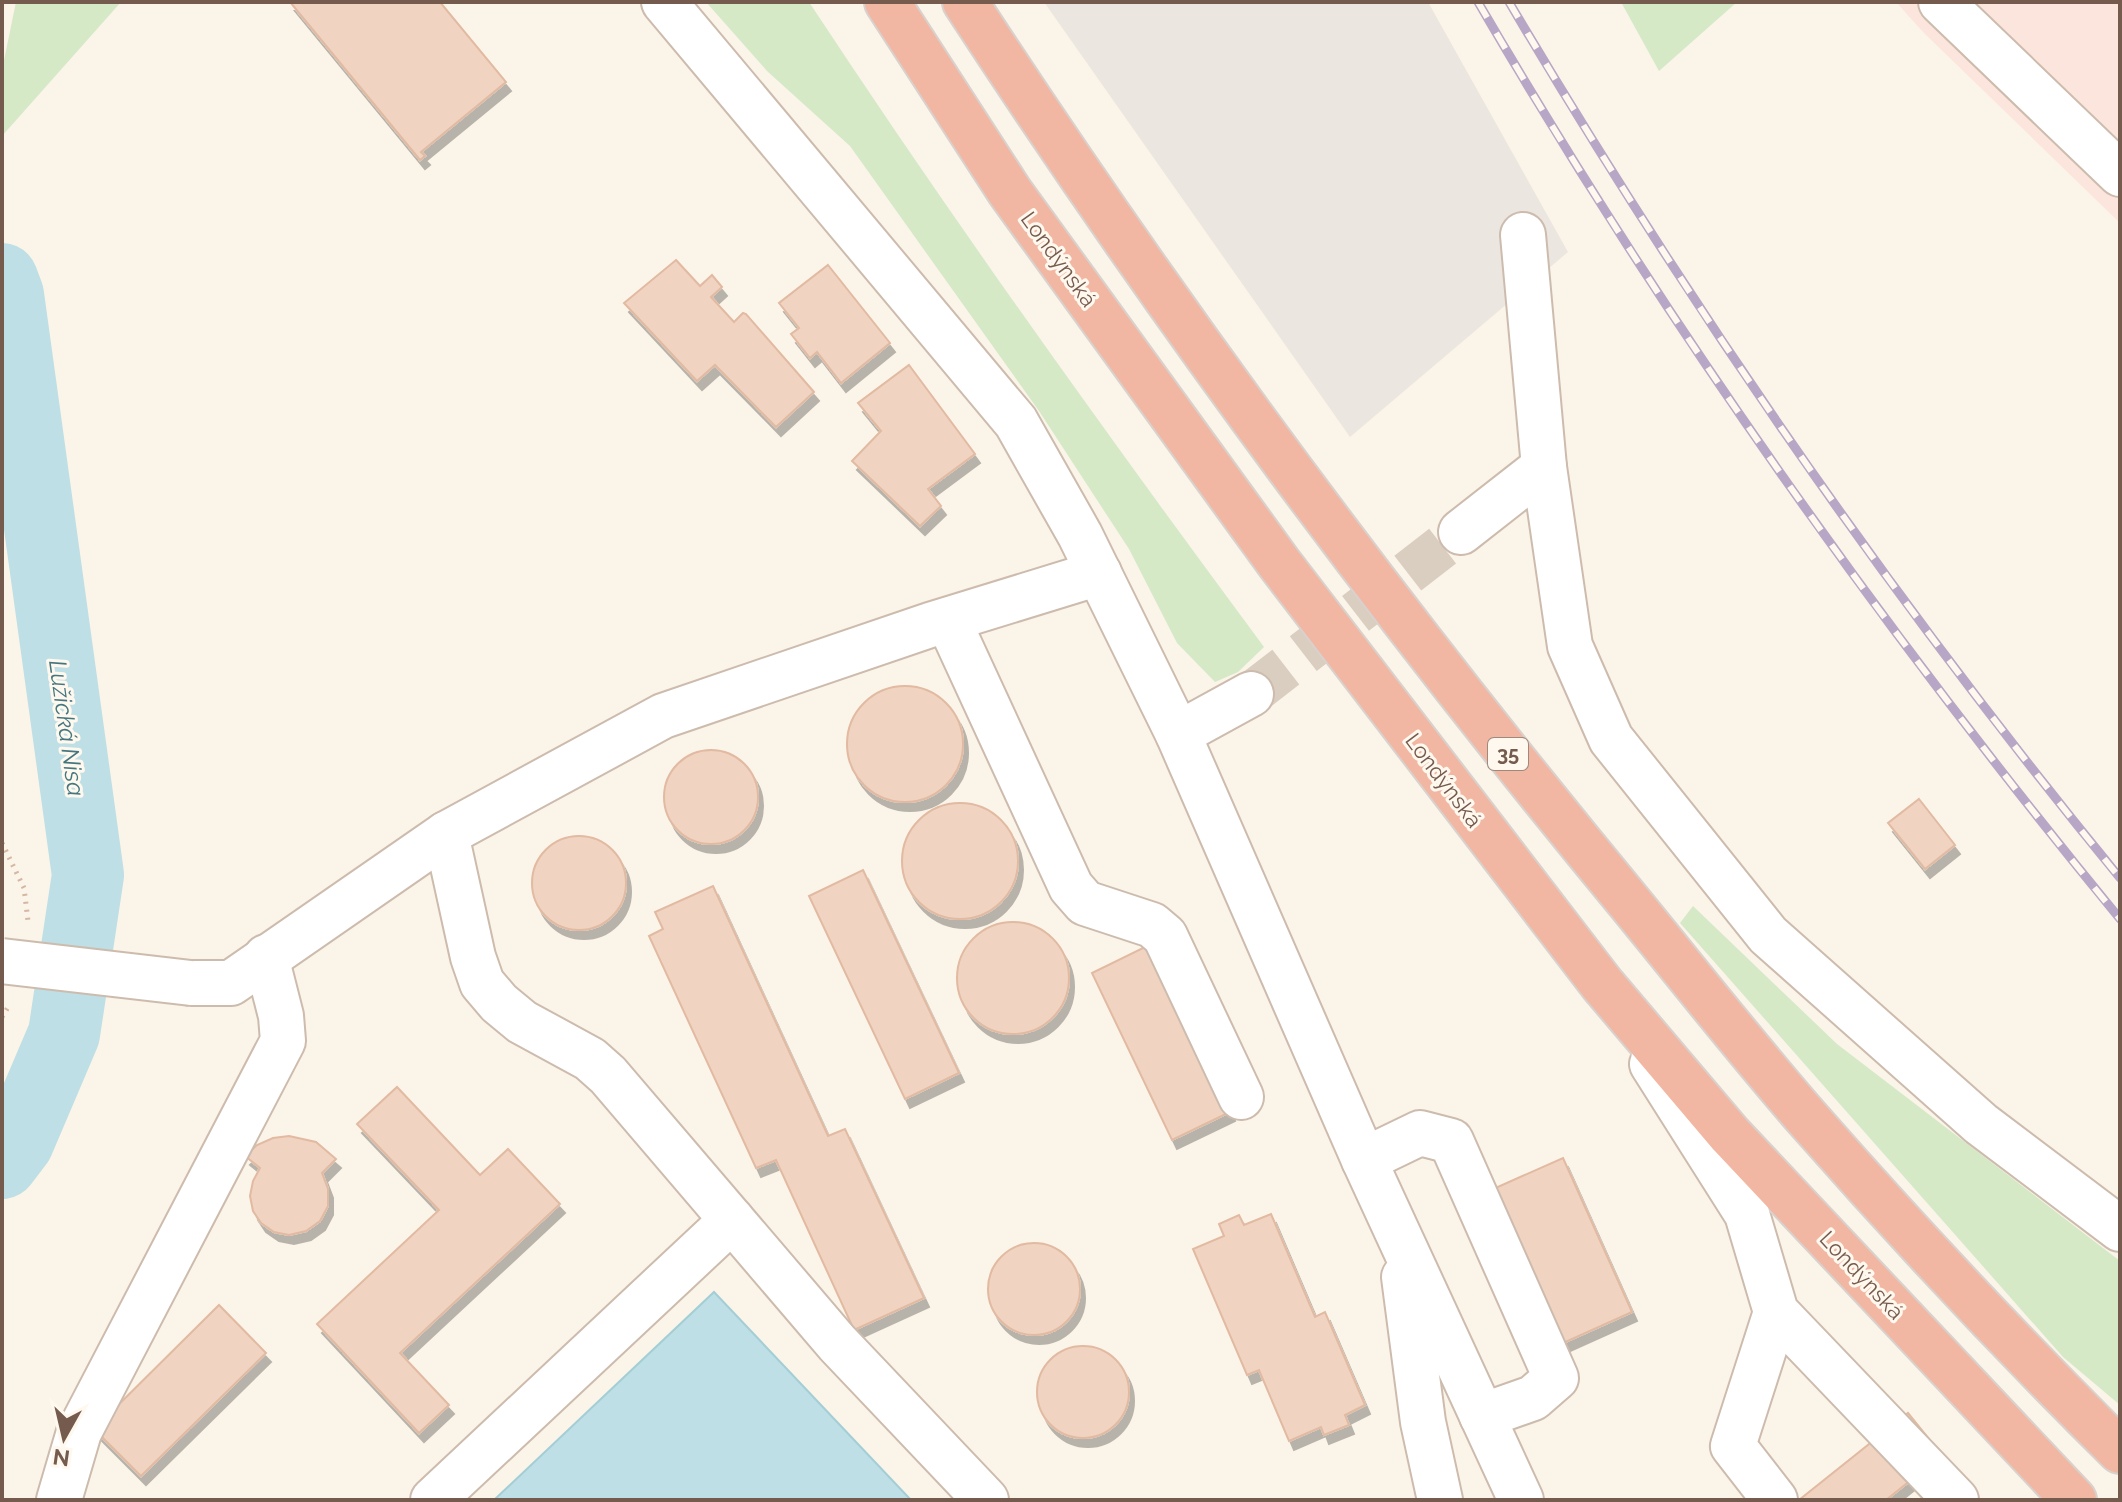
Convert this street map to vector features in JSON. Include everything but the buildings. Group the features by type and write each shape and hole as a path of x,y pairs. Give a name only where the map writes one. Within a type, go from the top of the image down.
{"highway":[{"name":"Londýnská","path":"887,2 1010,192 1270,551 1602,984 1730,1135 2074,1500"},
{"name":"35","path":"965,2 1066,157 1327,522 1529,781 1805,1115 1999,1331 2120,1451"}],"street":[{"path":"664,2 1016,422 1099,573 1178,734 1364,1160 1521,1500"},
{"path":"1941,2 2120,174"},
{"path":"1523,235 1544,467 1570,646 1611,739 1768,935 1981,1124 2120,1229"},
{"path":"1461,532 1544,467"},
{"path":"2,961 191,983 231,983 446,834 663,716 1099,573"},
{"path":"948,620 1071,887 1085,903 1152,925 1165,936 1241,1097"},
{"path":"1178,734 1251,694"},
{"path":"446,834 473,957 482,983 499,1003 522,1022 590,1059 608,1075 837,1343 986,1500"},
{"path":"59,1500 85,1418 283,1041 281,1016 266,957"},
{"path":"1602,984 1747,1214 1776,1312 1956,1500"},
{"path":"1364,1160 1420,1133 1451,1141 1556,1378 1533,1398 1482,1416"},
{"path":"433,1500 732,1220"},
{"path":"1398,1233 1423,1422 1440,1500"},
{"path":"1775,1500 1733,1446 1776,1312"}],"shaded area":[{"path":"1044,2 1428,2 1568,252 1350,437"},
{"path":"1896,2 2120,2 2120,223 1923,32"}],"green space":[{"path":"16,2 121,2 2,136 2,70"},
{"path":"706,2 809,2 1032,328 1264,647 1238,672 1215,682 1177,643 1129,549 1039,411 850,146 767,71"},
{"path":"1621,2 1737,2 1659,71"},
{"path":"1693,906 1837,1044 2120,1261 2120,1405 2063,1357 1680,923"}],"water":[{"path":"714,1292 911,1500 494,1500"}],"waterway":[{"name":"Lužická Nisa","path":"2,279 8,295 88,875 64,1034 18,1142 2,1163"}],"tunnel":[{"path":"1251,694 1461,532"}],"railway":[{"path":"1478,2 1624,241 1781,473 1946,699 2120,919"},
{"path":"1509,2 1649,230 1798,452 1955,668 2120,878"}]}
